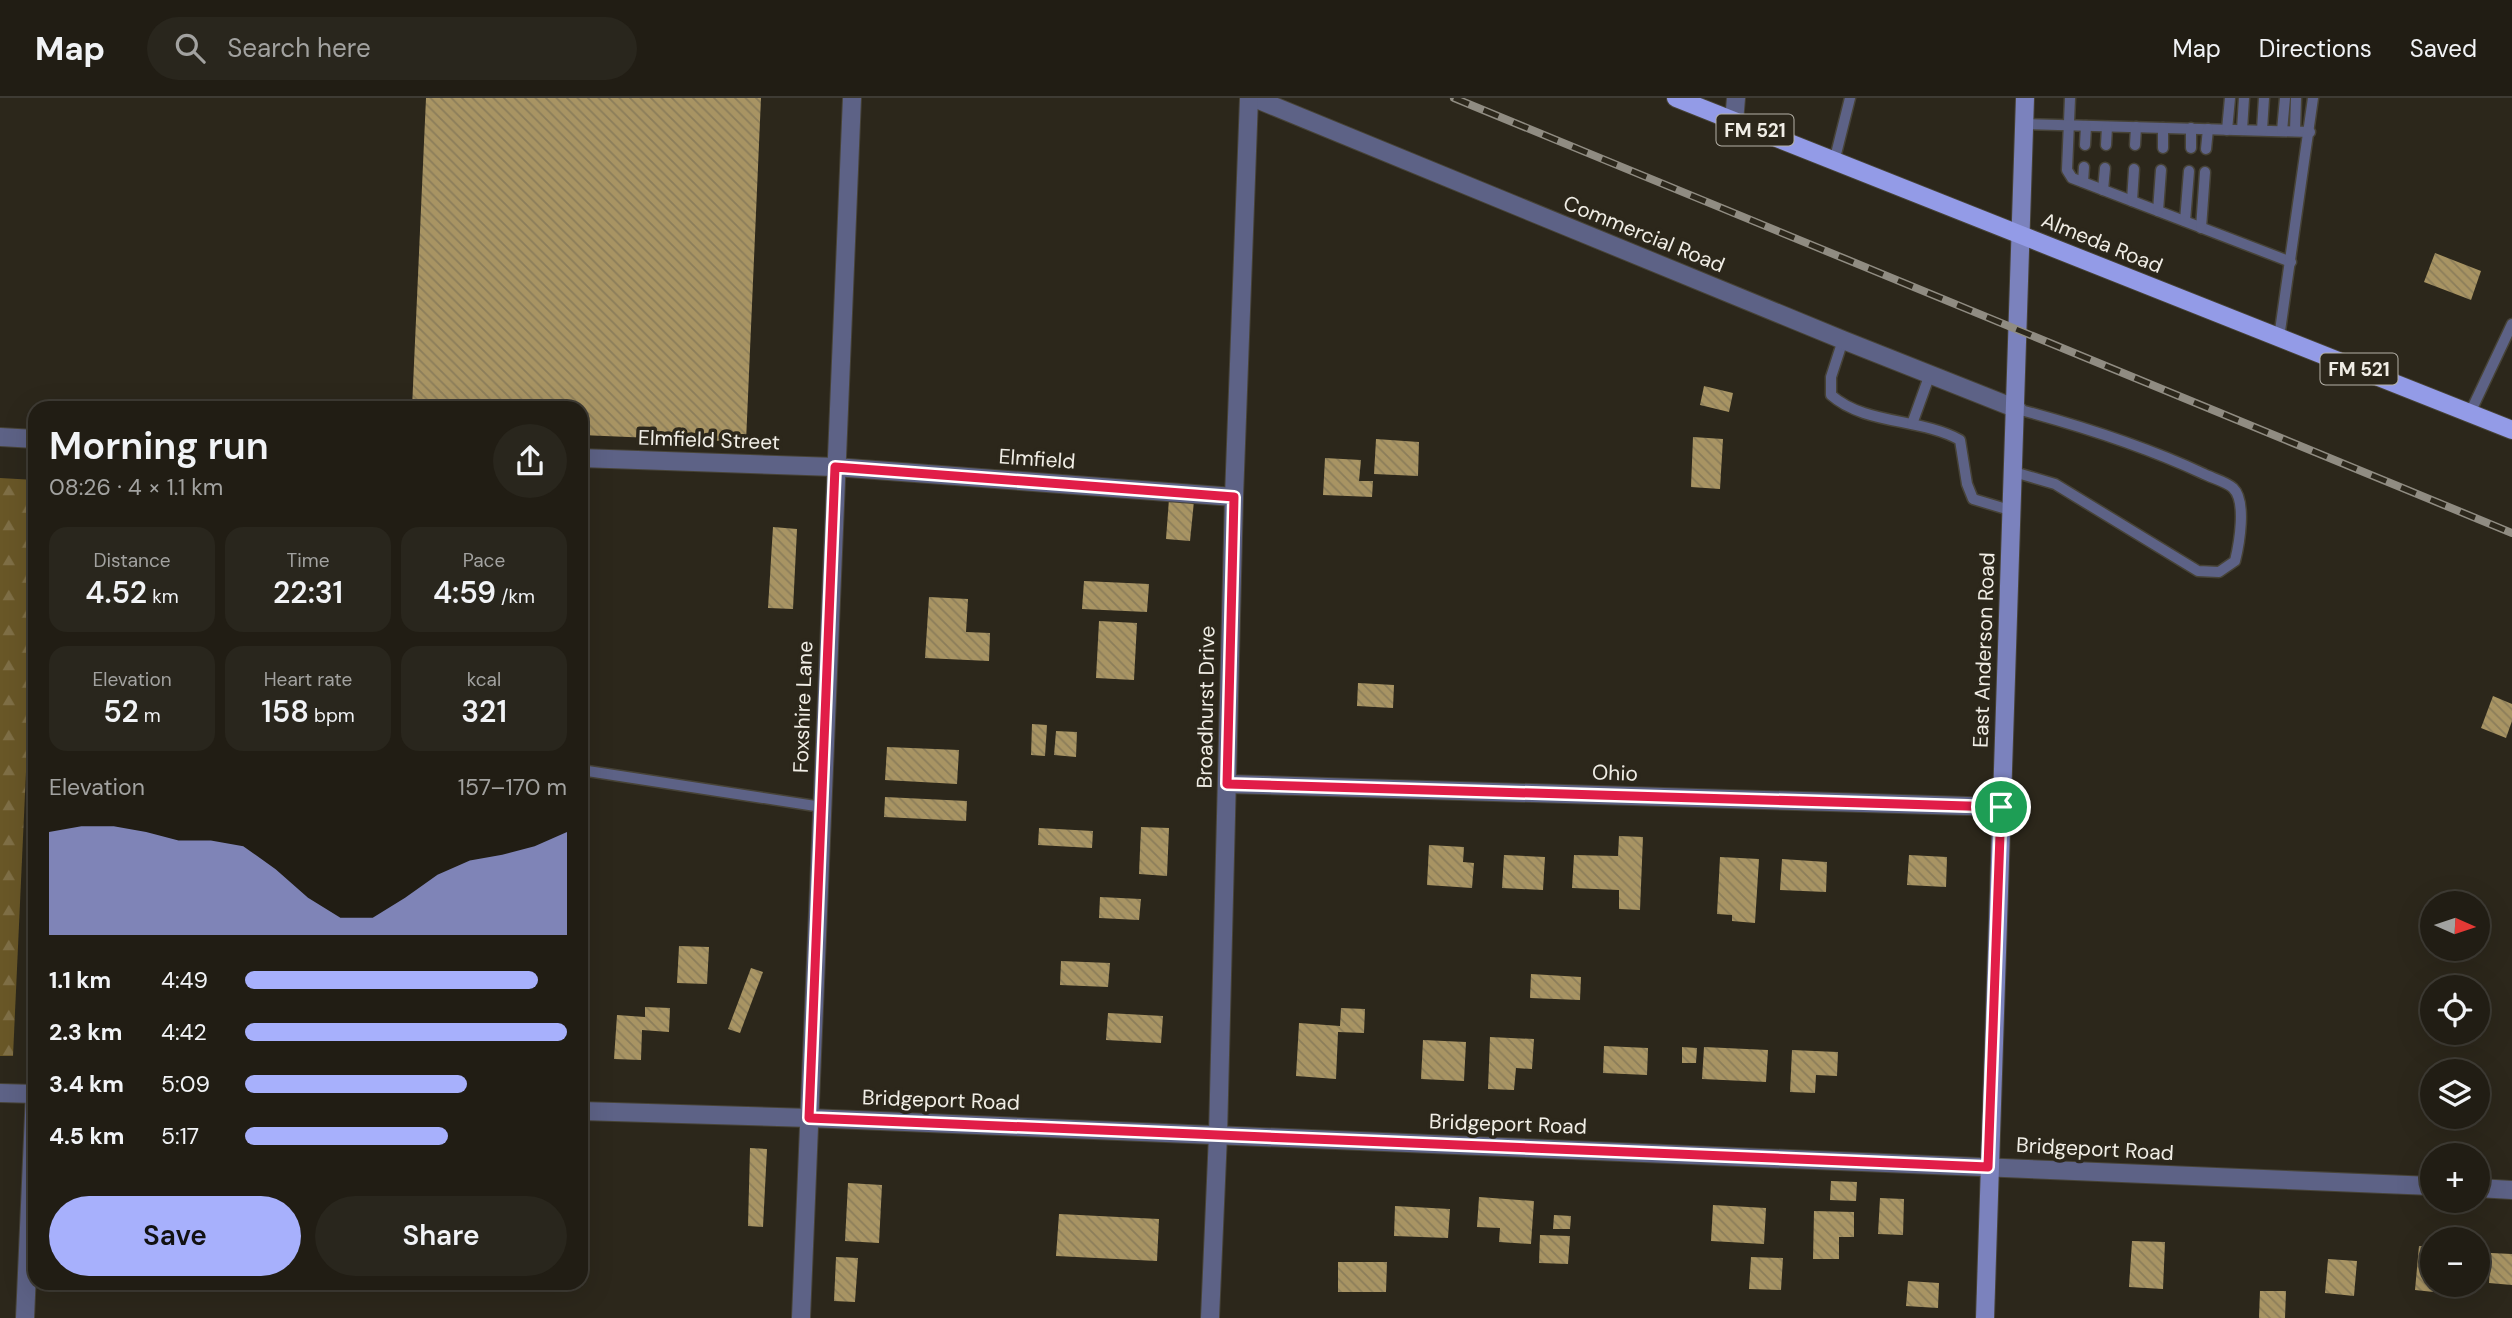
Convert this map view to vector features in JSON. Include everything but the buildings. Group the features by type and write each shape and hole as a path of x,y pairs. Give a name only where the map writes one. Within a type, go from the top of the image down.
{"main road":[{"name":"Almeda Road","path":"1676,98 2512,430"}],"street":[{"name":"Foxshire Lane","path":"801,1318 852,98"},
{"name":"Commercial Road","path":"1252,98 2017,409"},
{"name":"Broadhurst Drive","path":"1210,1318 1218,1135 1234,497 1252,98"},
{"path":"1734,122 1736,98"},
{"name":"East Anderson Road","path":"1985,1318 1988,1167 2017,409 2025,98"},
{"path":"0,437 28,439"},
{"name":"Elmfield Street","path":"588,458 835,467"},
{"name":"Elmfield","path":"835,467 1234,497"},
{"name":"Ohio","path":"1227,784 2001,807"},
{"path":"0,1093 28,1094"},
{"name":"Bridgeport Road","path":"588,1111 809,1118 2420,1185"},
{"path":"2490,1189 2512,1190"},
{"path":"25,1318 28,1251"}],"lane":[{"path":"1834,162 1850,98"},
{"path":"2070,98 2067,170 2072,178 2291,262"},
{"path":"2227,130 2230,98"},
{"path":"2242,130 2244,98"},
{"path":"2262,130 2264,98"},
{"path":"2282,131 2285,98"},
{"path":"2279,338 2313,98"},
{"path":"2295,131 2296,99"},
{"path":"2024,124 2310,132"},
{"path":"2085,145 2086,126"},
{"path":"2106,145 2107,127"},
{"path":"2135,145 2136,127"},
{"path":"2163,128 2163,148"},
{"path":"2191,128 2191,148"},
{"path":"2206,149 2208,129"},
{"path":"2083,183 2084,167"},
{"path":"2103,190 2105,167"},
{"path":"2132,201 2134,169"},
{"path":"2158,211 2161,170"},
{"path":"2185,221 2189,171"},
{"path":"2201,228 2205,172"},
{"path":"2470,414 2512,324"},
{"path":"1843,340 1831,376 1831,395 1842,405 1944,431 1960,440 1967,484 1973,499 2013,511"},
{"path":"1912,424 1930,374"},
{"path":"2014,472 2055,484 2197,571 2219,572 2235,561 2241,534 2239,499 2234,488 2174,460 2077,425 2017,409"},
{"path":"588,770 822,807"}],"green space":[{"path":"0,478 28,480 28,728 13,1056 0,1056"}],"railway":[{"path":"1454,98 2512,533"}],"route":[{"path":"835,467 1234,497 1227,784 2001,807 1988,1167 809,1118 835,467"}]}
